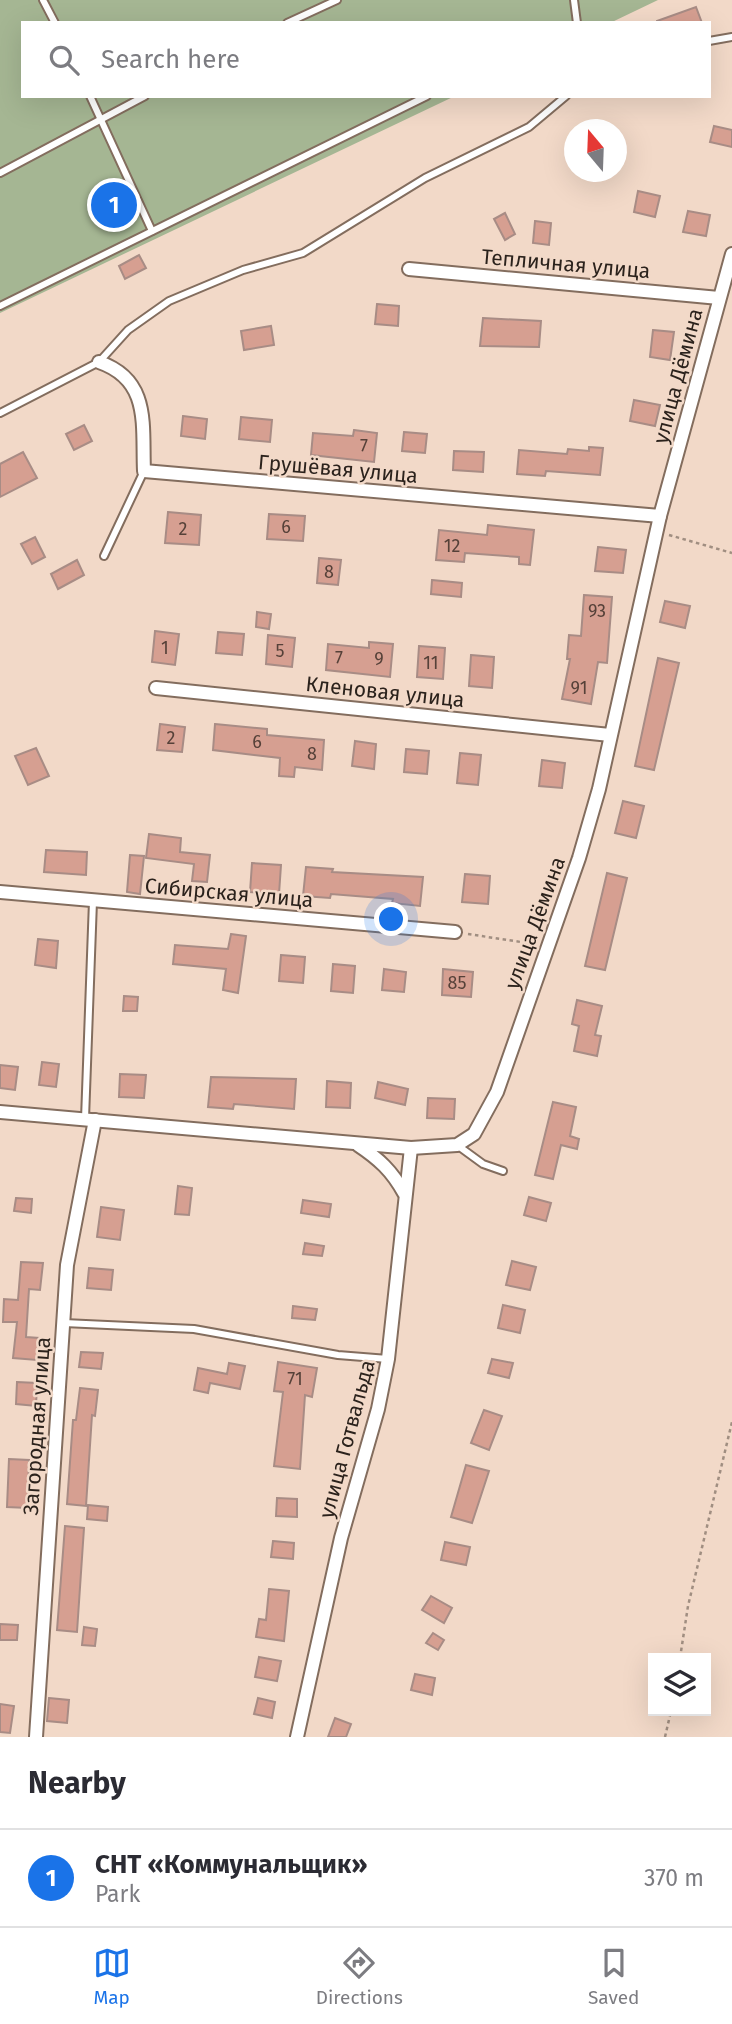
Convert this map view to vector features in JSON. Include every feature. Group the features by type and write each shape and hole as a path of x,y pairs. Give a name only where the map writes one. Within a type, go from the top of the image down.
{"street":[{"name":"улица Дёмина","path":"457,1145 474,1134 498,1093 579,858 656,531 732,254"},
{"name":"Тепличная улица","path":"410,269 719,298"},
{"path":"99,362 119,369 134,385 142,412 144,471"},
{"name":"Грушёвая улица","path":"144,471 660,516"},
{"name":"Кленовая улица","path":"156,688 610,735"},
{"name":"Сибирская улица","path":"0,892 455,932"},
{"path":"0,1112 411,1148 457,1145"},
{"name":"Загородная улица","path":"36,1737 63,1322 71,1232 90,1120"},
{"path":"355,1142 393,1173 404,1193"},
{"name":"улица Готвальда","path":"297,1737 341,1538 378,1409 388,1359 411,1148"}],"lane":[{"path":"43,0 53,21"},
{"path":"291,21 337,0"},
{"path":"574,0 577,21"},
{"path":"711,41 732,37"},
{"path":"91,98 152,231"},
{"path":"0,173 141,98"},
{"path":"0,306 423,98"},
{"path":"0,413 99,362 128,330 169,302 243,270 303,253 425,178 528,127 564,98"},
{"path":"104,556 144,471"},
{"path":"90,1120 93,899"},
{"path":"457,1145 483,1164 503,1171"},
{"path":"63,1322 194,1329 338,1356 388,1359"}],"path":[{"path":"656,531 732,553"},
{"path":"455,932 547,946"},
{"path":"681,1653 688,1606 732,1422"},
{"path":"664,1737 670,1716"}],"green space":[{"path":"0,0 658,0 614,21 21,21 21,98 451,98 0,313"}],"building":[{"path":"696,7 701,21 657,21"},
{"path":"714,126 732,130 732,147 710,142"},
{"path":"638,191 660,196 655,217 634,212"},
{"path":"688,211 710,215 706,236 683,232"},
{"path":"505,213 515,234 505,240 494,219"},
{"path":"535,221 551,223 549,245 533,243"},
{"path":"139,255 146,268 125,279 119,266"},
{"path":"377,304 399,306 398,326 375,324"},
{"path":"483,318 541,321 539,347 480,346"},
{"path":"271,326 274,345 244,350 241,331"},
{"path":"653,330 674,332 670,360 650,357"},
{"path":"634,400 660,405 655,426 630,421"},
{"path":"183,416 207,419 205,439 181,436"},
{"path":"241,417 272,420 270,442 239,439"},
{"path":"84,425 92,441 74,450 66,434"},
{"path":"354,430 377,433 374,462 311,455 313,433 353,436"},
{"path":"404,432 427,434 425,453 402,451"},
{"path":"589,447 603,448 600,475 546,471 545,476 517,474 519,450 567,454 568,449 589,451"},
{"path":"454,451 484,452 483,472 453,470"},
{"path":"23,452 37,478 0,497 0,464"},
{"path":"168,512 201,515 199,545 165,543"},
{"path":"269,514 305,516 303,541 267,539"},
{"path":"488,525 534,530 530,565 519,564 519,557 465,553 464,562 436,560 439,530 487,535"},
{"path":"35,537 45,557 32,564 21,544"},
{"path":"598,547 626,550 623,573 595,571"},
{"path":"319,558 341,560 338,585 317,583"},
{"path":"77,560 84,575 58,589 51,574"},
{"path":"432,580 462,583 461,597 431,594"},
{"path":"584,595 612,597 607,663 598,662 591,704 562,699 570,659 567,659 569,635 581,636"},
{"path":"665,601 690,606 685,628 660,622"},
{"path":"257,612 271,614 269,629 256,627"},
{"path":"155,631 179,634 175,665 152,662"},
{"path":"218,632 244,634 242,655 216,653"},
{"path":"268,635 295,638 292,667 266,664"},
{"path":"369,642 393,644 390,677 326,670 328,644 369,648"},
{"path":"419,646 445,648 443,679 417,677"},
{"path":"471,655 494,657 492,688 469,686"},
{"path":"658,658 679,663 654,770 635,766"},
{"path":"160,724 185,727 182,752 157,750"},
{"path":"215,724 267,729 267,735 324,740 322,770 295,767 294,777 279,776 280,758 213,750"},
{"path":"355,741 376,744 374,769 352,766"},
{"path":"36,748 49,776 28,785 15,756"},
{"path":"406,749 429,751 427,774 404,772"},
{"path":"460,753 481,755 478,785 457,783"},
{"path":"542,760 565,763 562,788 539,786"},
{"path":"623,801 644,806 636,838 615,833"},
{"path":"149,834 181,838 180,852 210,855 207,882 192,881 194,864 146,858"},
{"path":"46,850 87,852 86,875 44,872"},
{"path":"130,855 144,856 140,894 127,892"},
{"path":"252,863 281,865 279,894 250,892"},
{"path":"306,867 333,869 332,872 423,877 420,906 392,903 393,899 331,894 330,898 303,896"},
{"path":"607,873 627,878 605,970 585,966"},
{"path":"465,874 490,876 488,904 462,902"},
{"path":"231,934 246,936 238,993 223,990 226,969 173,964 175,945 228,949"},
{"path":"38,939 58,941 56,968 35,965"},
{"path":"281,955 305,957 303,983 279,981"},
{"path":"333,964 355,966 353,993 331,991"},
{"path":"384,969 406,972 404,992 382,990"},
{"path":"443,969 473,972 471,997 442,995"},
{"path":"124,996 138,997 137,1011 123,1011"},
{"path":"577,1000 602,1006 595,1035 601,1036 597,1056 574,1051 579,1026 572,1024"},
{"path":"42,1062 59,1064 56,1087 39,1085"},
{"path":"0,1065 18,1067 15,1090 0,1088"},
{"path":"120,1074 146,1075 144,1098 119,1097"},
{"path":"211,1077 296,1079 294,1109 234,1104 233,1109 208,1107"},
{"path":"327,1081 351,1083 350,1108 326,1107"},
{"path":"378,1082 408,1089 405,1105 375,1098"},
{"path":"428,1098 455,1099 454,1119 427,1118"},
{"path":"553,1102 576,1107 570,1136 579,1139 577,1149 561,1145 553,1179 535,1175"},
{"path":"178,1186 192,1188 189,1215 175,1214"},
{"path":"529,1197 551,1203 546,1221 524,1215"},
{"path":"16,1198 32,1199 31,1213 14,1211"},
{"path":"303,1200 331,1204 329,1217 301,1213"},
{"path":"101,1207 124,1210 120,1240 97,1237"},
{"path":"305,1243 324,1246 322,1256 303,1254"},
{"path":"512,1261 536,1267 530,1290 506,1285"},
{"path":"21,1262 43,1263 40,1290 29,1289 26,1337 39,1338 37,1360 13,1358 17,1322 3,1322 4,1299 18,1300"},
{"path":"89,1268 113,1270 111,1290 87,1288"},
{"path":"503,1305 525,1310 520,1333 498,1328"},
{"path":"293,1306 317,1309 315,1320 292,1318"},
{"path":"81,1352 103,1353 101,1369 79,1367"},
{"path":"492,1359 513,1363 509,1378 488,1373"},
{"path":"278,1362 317,1368 312,1397 305,1395 300,1469 274,1466 283,1392 274,1391"},
{"path":"229,1363 245,1366 240,1389 210,1383 208,1393 194,1390 198,1368 227,1374"},
{"path":"17,1382 37,1383 36,1406 16,1404"},
{"path":"80,1388 98,1390 95,1416 92,1415 86,1506 67,1504 73,1420 76,1420"},
{"path":"484,1410 502,1416 489,1450 471,1443"},
{"path":"9,1459 29,1460 28,1508 7,1507"},
{"path":"466,1465 489,1471 472,1523 451,1517"},
{"path":"277,1498 297,1499 297,1517 276,1516"},
{"path":"88,1505 108,1507 107,1521 87,1519"},
{"path":"65,1526 84,1528 77,1632 57,1630"},
{"path":"273,1541 294,1543 293,1559 271,1557"},
{"path":"445,1542 470,1547 466,1565 441,1560"},
{"path":"269,1589 289,1591 284,1641 256,1637 259,1619 266,1620"},
{"path":"431,1596 452,1608 444,1623 422,1610"},
{"path":"0,1624 18,1625 17,1640 0,1640"},
{"path":"84,1627 97,1629 95,1646 82,1645"},
{"path":"433,1633 444,1640 438,1650 426,1643"},
{"path":"259,1657 281,1661 277,1681 255,1677"},
{"path":"415,1674 435,1678 432,1695 411,1690"},
{"path":"49,1698 69,1700 67,1723 47,1721"},
{"path":"258,1698 275,1702 272,1718 254,1714"},
{"path":"0,1704 14,1706 10,1733 0,1732"},
{"path":"335,1718 351,1724 346,1737 328,1737"}],"place":[{"name":"СНТ «Коммунальщик»","path":"114,205"}]}
